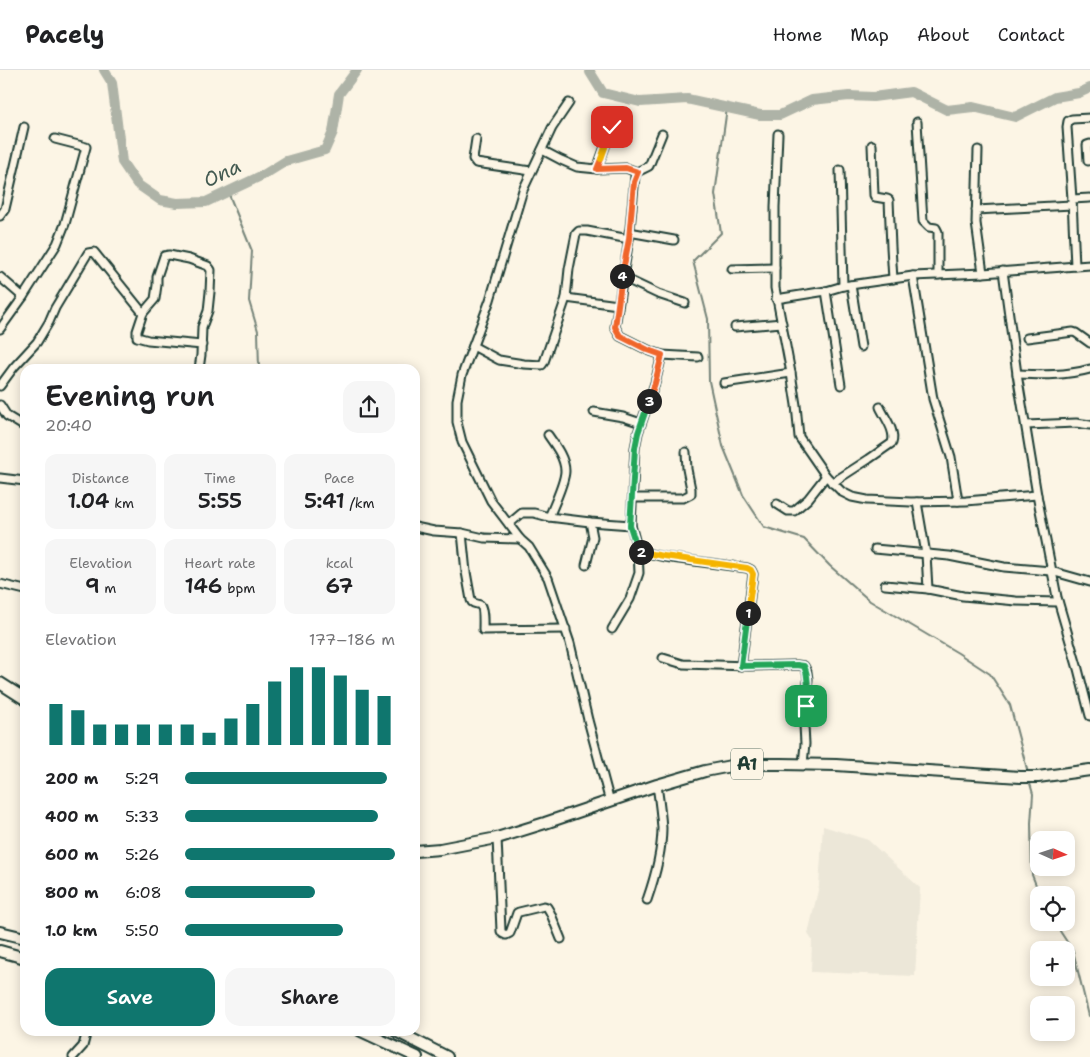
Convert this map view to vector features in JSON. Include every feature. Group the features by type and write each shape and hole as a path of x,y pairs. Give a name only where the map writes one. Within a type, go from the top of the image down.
{"highway":[{"path":"0,683 20,696"},
{"name":"A1","path":"420,851 440,849 497,838 657,785 705,771 740,764 836,765 1020,777 1038,777 1090,770"},
{"path":"0,932 20,937"},
{"path":"0,951 20,957"},
{"path":"372,1036 416,1057"},
{"path":"406,1036 447,1057"}],"street":[{"path":"569,103 552,128 523,190 490,300 462,375 457,400 456,422 462,442 491,500 520,539 529,547 548,578 570,643 610,802"},
{"path":"1075,266 1067,126 1068,121 1072,119 1090,118"},
{"path":"917,122 923,221 929,227 936,228 938,232 938,275"},
{"path":"0,216 5,209 24,127"},
{"path":"597,169 612,127"},
{"path":"662,134 648,166 638,172 634,182 629,235 615,327 620,336 648,350 662,355 698,357"},
{"path":"778,134 775,207 775,288 796,404 798,437 826,476 842,492 852,497 867,500 917,502 966,501 1037,495"},
{"path":"0,329 57,244 65,224 86,147 54,139"},
{"path":"476,139 473,159 476,163 531,172"},
{"path":"1088,161 1087,145 1090,144"},
{"path":"872,145 874,195 875,197 889,200 893,279"},
{"path":"542,150 577,167 597,169 626,168 638,172"},
{"path":"978,150 976,223 983,273"},
{"path":"840,170 843,286"},
{"path":"0,195 7,200"},
{"path":"976,210 1072,202 1090,198"},
{"path":"473,346 499,360 542,365 566,298 569,269 576,234 579,231 674,240"},
{"path":"0,386 14,367 37,342 88,253 94,252 143,313"},
{"path":"200,364 202,345 202,328 208,311 210,292 210,270 208,266 189,260 169,255 164,256 157,277 155,298 143,313 137,337 148,340 202,345"},
{"path":"776,299 826,291 843,286 913,276 1090,265"},
{"path":"732,269 775,268"},
{"path":"1003,271 1017,374 1051,571 1090,716"},
{"path":"913,276 933,399 951,457 958,501"},
{"path":"0,277 23,297"},
{"path":"622,278 658,294 685,303"},
{"path":"852,285 861,347"},
{"path":"826,291 841,385"},
{"path":"566,298 618,305"},
{"path":"735,327 782,323"},
{"path":"1026,338 1073,332 1090,343"},
{"path":"612,629 630,599 639,573 638,551 630,526 635,448 662,355"},
{"path":"1017,374 1078,373 1090,369"},
{"path":"724,382 790,373"},
{"path":"0,405 7,416 20,424"},
{"path":"832,482 892,443 893,433 880,407"},
{"path":"594,412 623,417 641,423"},
{"path":"1026,425 1076,423 1090,425"},
{"path":"548,435 557,448 566,470 549,517"},
{"path":"633,498 683,498 689,496 691,489 686,452"},
{"path":"777,504 788,511 794,511 808,499 826,476"},
{"path":"0,478 20,480"},
{"path":"917,502 926,554 928,589"},
{"path":"509,524 522,514 534,513 549,517 630,526"},
{"path":"586,565 593,537 590,522"},
{"path":"420,528 462,533 484,538 520,539"},
{"path":"462,533 471,600 482,606 483,630 566,629"},
{"path":"875,549 949,556 1004,567 1051,571 1090,582"},
{"path":"638,551 751,570 753,574 741,666"},
{"path":"0,584 20,589"},
{"path":"884,585 928,589 963,596 1016,601 1058,602"},
{"path":"663,658 683,664 804,666 808,679 803,764"},
{"path":"647,900 660,852 662,830 657,785"},
{"path":"497,838 502,933 504,935 510,933 515,916 519,912 544,906 550,912 561,939"},
{"path":"73,1057 83,1046 86,1036"}],"shaded area":[{"path":"823,826 868,840 920,888 915,976 811,972 812,940 808,934 819,886"}],"waterway":[{"name":"Ona","path":"104,70 112,83 122,162 137,184 160,200 177,203 206,202 265,174 286,161 325,150 333,132 339,94 357,70"},
{"name":"Ona","path":"590,70 603,93 640,102 687,99 760,115 780,115 812,100 849,96 873,97 911,92 947,110 973,107 1015,117 1055,97 1079,93 1090,88"},
{"path":"727,108 715,194 721,233 693,261 708,319 709,381 723,446 743,495 764,527 804,539 830,566 870,601 990,674 1010,705 1028,773"},
{"path":"228,192 252,251 249,301 258,331 259,364"},
{"path":"1029,780 1033,794 1031,823 1032,875 1036,886"},
{"path":"1060,931 1073,951 1089,1016"}],"route":[{"path":"612,127 597,169 626,168 638,172 634,182 629,239 615,327 620,336 662,355 635,448 630,526 638,551 751,570 753,574 741,666 804,666 808,679 806,706"}]}
